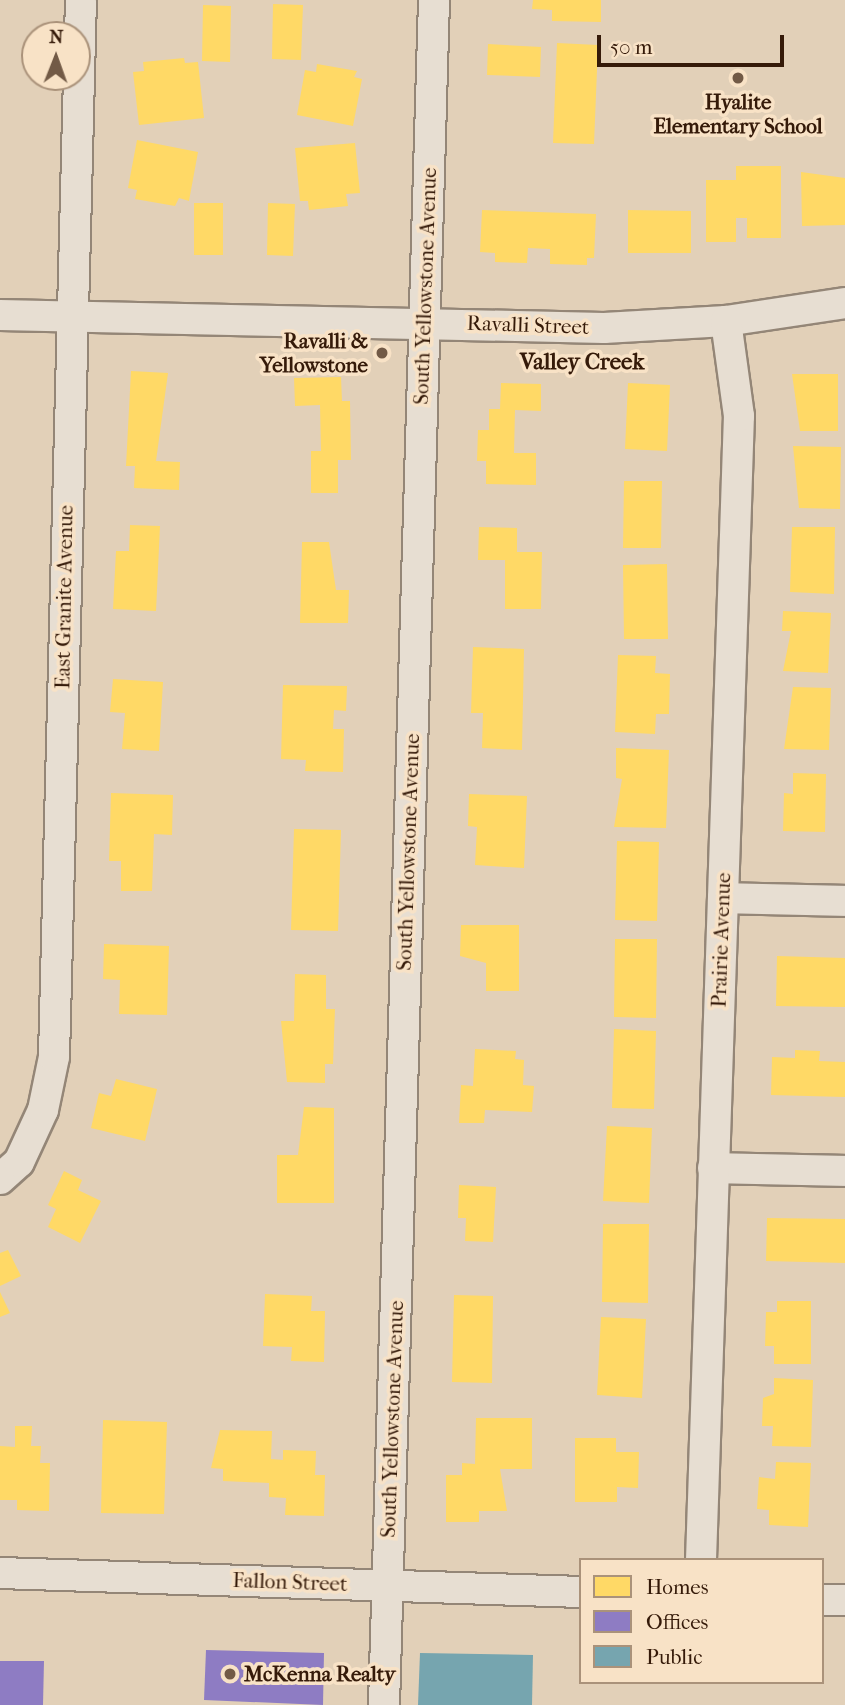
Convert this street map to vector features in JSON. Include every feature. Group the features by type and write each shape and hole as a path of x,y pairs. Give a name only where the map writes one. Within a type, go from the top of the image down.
{"street":[{"name":"East Granite Avenue","path":"0,1179 19,1162 43,1110 54,1057 81,0"},
{"name":"South Yellowstone Avenue","path":"384,1705 434,0"},
{"name":"Ravalli Street","path":"0,315 424,322 604,328 726,321 845,303"},
{"name":"Prairie Avenue","path":"701,1558 738,416 726,321"},
{"path":"723,898 845,901"},
{"path":"713,1168 845,1171"},
{"name":"Fallon Street","path":"0,1573 579,1592"},
{"path":"824,1600 845,1600"}],"building: Homes":[{"path":"533,0 601,0 601,22 552,21 552,10 532,9"},
{"path":"273,4 303,5 301,60 272,59"},
{"path":"203,5 231,6 230,62 202,61"},
{"path":"557,43 598,45 594,144 553,143"},
{"path":"488,44 541,47 540,77 487,75"},
{"path":"184,58 185,63 198,62 204,118 139,125 133,72 144,71 143,62"},
{"path":"317,64 357,71 354,77 362,79 353,126 297,115 305,70 316,72"},
{"path":"137,140 198,152 189,201 179,198 175,206 135,199 137,190 128,188"},
{"path":"355,143 360,193 346,194 348,206 309,210 308,201 300,201 295,148"},
{"path":"736,166 781,166 781,238 747,238 747,218 736,218 736,242 706,242 706,180 736,180"},
{"path":"801,172 845,178 845,225 802,226"},
{"path":"194,203 223,203 223,255 194,255"},
{"path":"268,203 295,204 293,256 267,255"},
{"path":"482,210 596,214 594,258 587,258 587,265 550,264 550,249 528,248 527,263 495,262 495,253 480,252"},
{"path":"628,210 691,211 691,253 628,253"},
{"path":"131,371 168,373 156,461 180,462 179,490 134,488 135,466 126,466"},
{"path":"792,374 838,374 838,431 800,431"},
{"path":"341,377 342,401 350,401 351,460 338,460 338,493 311,493 311,451 321,451 320,405 295,406 294,378"},
{"path":"501,383 541,384 541,411 515,410 514,453 536,453 536,485 486,484 486,461 477,461 478,430 489,430 489,409 500,409"},
{"path":"628,383 670,385 667,451 625,449"},
{"path":"793,446 841,447 840,509 799,508"},
{"path":"624,481 662,481 661,548 623,548"},
{"path":"130,525 160,526 156,611 113,609 116,551 129,551"},
{"path":"479,527 517,528 517,552 542,552 541,609 505,609 505,560 478,560"},
{"path":"792,527 835,527 834,594 790,592"},
{"path":"302,542 329,542 336,590 349,590 348,623 300,623"},
{"path":"667,564 668,639 624,639 623,565"},
{"path":"783,611 831,613 828,673 783,671 791,631 782,631"},
{"path":"473,647 524,649 522,750 482,748 483,713 471,713"},
{"path":"618,655 656,656 655,673 670,674 669,714 656,714 655,734 615,732"},
{"path":"113,679 163,682 159,751 122,749 125,713 110,712"},
{"path":"283,685 347,686 346,711 334,710 333,729 344,729 343,772 305,771 306,760 281,759"},
{"path":"793,687 831,688 829,750 784,749"},
{"path":"616,748 669,750 666,828 614,827 622,779 616,778"},
{"path":"793,773 826,774 825,832 783,831 784,793 793,794"},
{"path":"111,793 173,795 172,835 154,834 152,891 121,891 121,861 109,861"},
{"path":"469,794 527,796 524,868 475,865 477,827 468,826"},
{"path":"294,829 341,830 338,931 291,930"},
{"path":"617,841 659,842 657,921 615,920"},
{"path":"461,925 519,925 519,991 486,991 486,963 460,956"},
{"path":"615,939 657,939 656,1018 614,1017"},
{"path":"104,944 169,946 167,1015 119,1014 120,980 103,979"},
{"path":"777,956 845,958 845,1007 776,1006"},
{"path":"295,974 326,975 326,1009 335,1009 333,1064 325,1064 325,1083 287,1082 281,1021 294,1021"},
{"path":"614,1029 656,1031 654,1109 612,1108"},
{"path":"475,1049 516,1051 515,1059 524,1060 523,1085 534,1086 532,1112 485,1110 484,1123 459,1123 461,1085 473,1086"},
{"path":"795,1050 820,1051 819,1061 845,1062 845,1097 771,1095 772,1057 795,1058"},
{"path":"116,1079 157,1089 145,1141 91,1128 99,1093 111,1096"},
{"path":"304,1107 334,1108 334,1203 277,1203 277,1155 298,1155"},
{"path":"607,1126 652,1128 649,1203 603,1201"},
{"path":"64,1171 82,1180 78,1190 101,1201 80,1243 48,1227 56,1209 48,1205"},
{"path":"459,1185 496,1187 493,1242 465,1241 466,1218 458,1218"},
{"path":"767,1218 845,1219 845,1263 766,1261"},
{"path":"603,1224 649,1224 648,1303 602,1302"},
{"path":"8,1250 21,1276 0,1286 0,1253"},
{"path":"0,1292 10,1313 0,1317"},
{"path":"265,1294 312,1296 311,1311 325,1311 324,1362 291,1361 292,1347 263,1346"},
{"path":"454,1295 493,1296 492,1383 452,1382"},
{"path":"777,1301 811,1301 811,1364 774,1364 774,1346 765,1346 766,1312 777,1312"},
{"path":"601,1317 646,1319 642,1398 597,1395"},
{"path":"774,1378 813,1380 811,1447 772,1446 773,1426 762,1426 763,1398 774,1394"},
{"path":"476,1418 532,1418 532,1469 500,1469 507,1511 479,1511 479,1522 446,1522 446,1475 462,1475 462,1463 475,1464"},
{"path":"103,1420 167,1422 164,1514 101,1513"},
{"path":"15,1426 32,1426 31,1446 41,1446 40,1463 50,1463 49,1511 17,1510 17,1500 0,1500 0,1446 15,1447"},
{"path":"220,1430 272,1431 271,1459 283,1460 283,1450 316,1451 315,1475 325,1475 324,1516 285,1515 286,1498 269,1497 269,1483 223,1481 223,1469 211,1468"},
{"path":"575,1438 616,1438 616,1452 639,1452 638,1488 617,1487 617,1502 575,1502"},
{"path":"776,1462 811,1463 808,1527 769,1525 769,1510 757,1509 759,1477 775,1479"}],"building: Offices":[{"path":"206,1650 324,1653 323,1705 204,1700"},
{"path":"0,1661 44,1661 43,1705 0,1705"}],"building: Public":[{"path":"420,1653 533,1655 532,1705 418,1705"}],"place":[{"name":"Hyalite Elementary School","path":"738,78"},
{"name":"Ravalli & Yellowstone","path":"382,353"},
{"name":"McKenna Realty","path":"230,1674"}],"district":[{"name":"Valley Creek","path":"582,362"}]}
